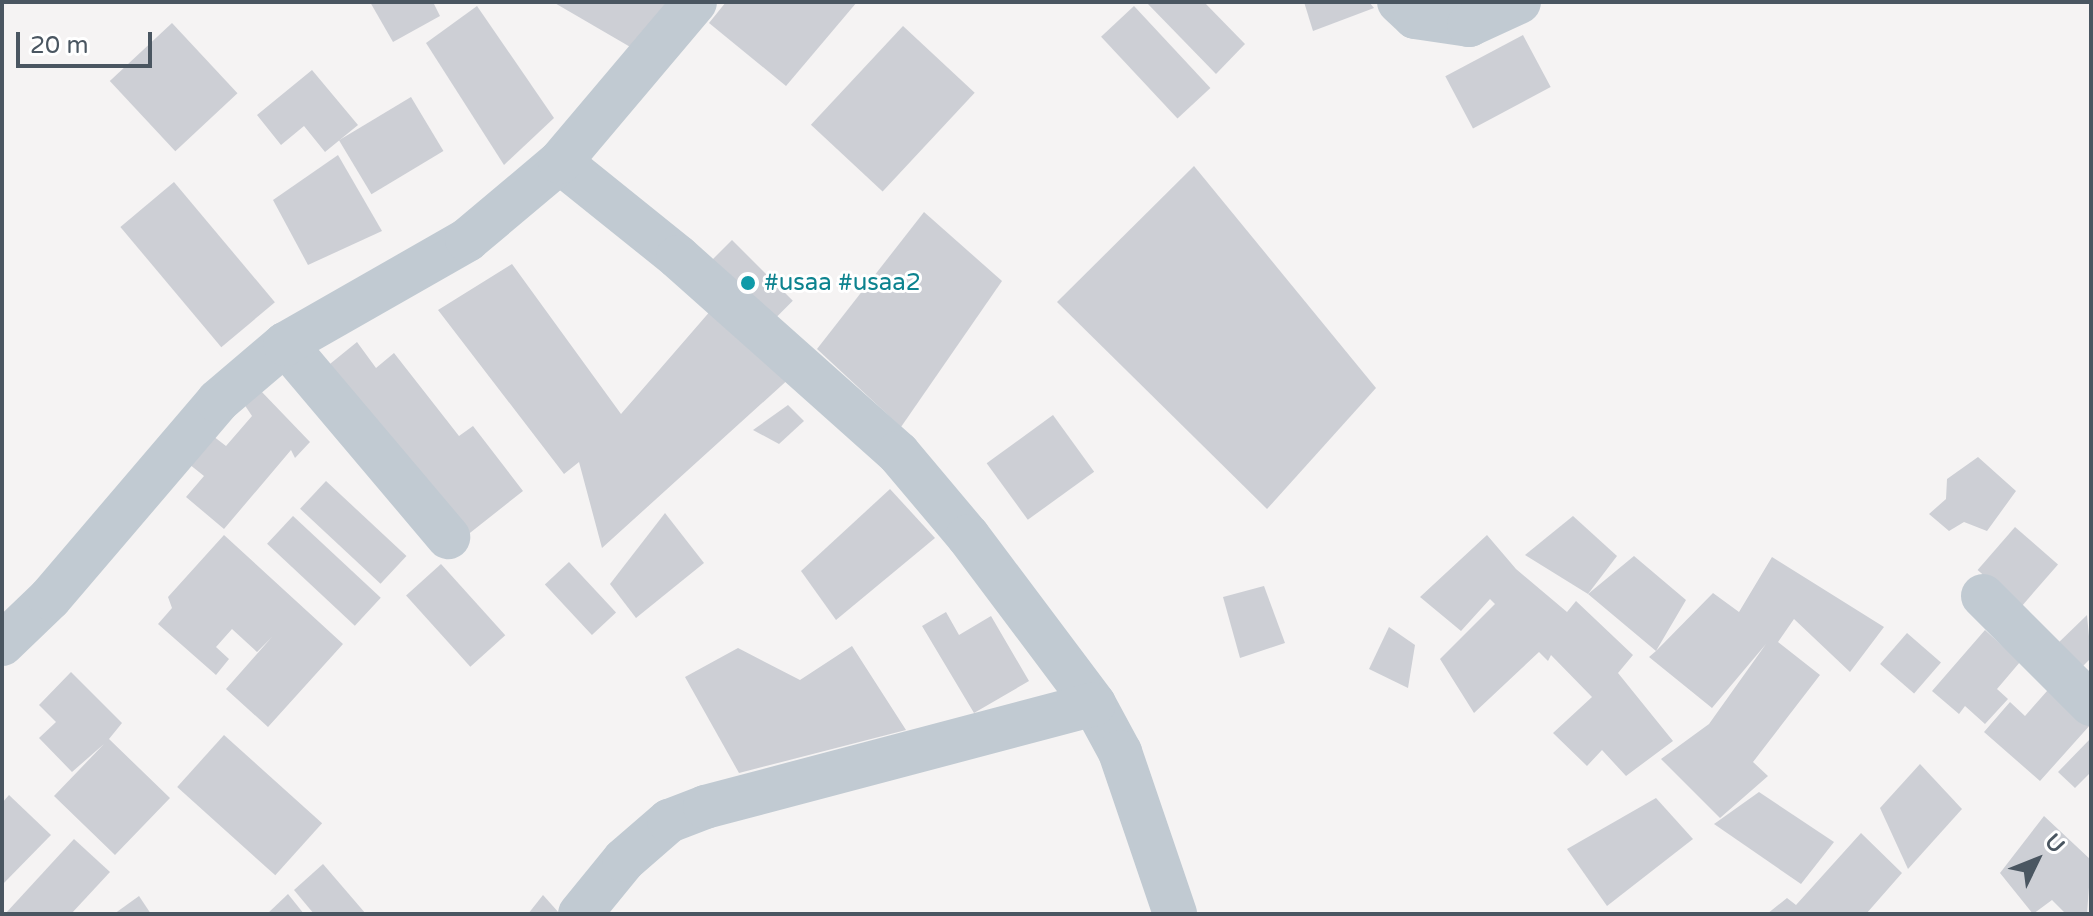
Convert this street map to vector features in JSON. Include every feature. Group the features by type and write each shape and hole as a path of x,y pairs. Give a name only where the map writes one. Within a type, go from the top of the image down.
{"street":[{"path":"2,644 50,598 218,401 285,344 467,240 560,162 695,2"},
{"path":"1399,2 1415,17 1469,25 1519,2"},
{"path":"560,162 678,257 898,453 1021,602 1094,704 1120,752 1175,914"},
{"path":"285,344 448,537"},
{"path":"1983,596 2091,704"},
{"path":"580,914 624,860 669,821 705,807 1094,704"}],"building":[{"path":"370,2 433,2 440,16 393,42"},
{"path":"553,2 667,2 632,48"},
{"path":"726,2 857,2 786,86 709,23"},
{"path":"1146,2 1204,2 1245,44 1216,74"},
{"path":"1304,2 1369,2 1374,8 1313,31"},
{"path":"477,6 554,118 504,165 426,43"},
{"path":"1134,6 1210,88 1177,119 1101,37"},
{"path":"172,23 237,93 175,151 110,81"},
{"path":"903,26 975,93 883,192 811,125"},
{"path":"1523,35 1551,87 1473,128 1445,76"},
{"path":"312,70 358,125 325,152 304,126 281,145 257,115"},
{"path":"411,97 443,151 371,194 339,140"},
{"path":"338,155 382,231 308,265 273,200"},
{"path":"1194,166 1376,388 1267,509 1057,302"},
{"path":"174,182 275,302 221,347 120,227"},
{"path":"924,212 1002,281 901,427 817,349"},
{"name":"#usaa #usaa2","path":"732,240 793,301 767,327 706,266"},
{"path":"512,264 621,414 712,309 792,376 602,548 579,462 564,474 438,310"},
{"path":"357,342 376,368 394,353 459,436 473,426 523,491 461,540 325,368"},
{"path":"260,390 310,442 295,458 291,450 224,529 186,497 204,476 189,464 213,436 226,446 252,416 244,404"},
{"path":"788,405 804,421 779,444 753,430"},
{"path":"1053,415 1094,472 1028,520 987,463"},
{"path":"1978,457 2016,491 1987,531 1964,522 1949,531 1929,514 1946,499 1947,479"},
{"path":"326,481 406,556 381,584 300,509"},
{"path":"890,489 935,538 836,620 801,571"},
{"path":"665,513 704,563 636,618 610,584"},
{"path":"293,516 381,598 355,626 267,544"},
{"path":"1573,516 1617,556 1588,594 1525,555"},
{"path":"2015,527 2058,564 2021,607 1978,570"},
{"path":"224,535 343,644 268,727 226,689 272,637 257,652 232,629 216,647 229,659 216,675 158,624 172,608 168,597"},
{"path":"1487,535 1516,569 1567,612 1576,601 1633,655 1618,673 1673,741 1626,776 1602,750 1587,766 1553,733 1592,697 1551,655 1548,661 1539,652 1474,713 1440,659 1495,604 1490,599 1461,631 1420,597"},
{"path":"1634,556 1686,600 1656,651 1588,594"},
{"path":"1772,557 1884,627 1850,672 1794,619 1778,642 1820,675 1753,762 1768,776 1720,818 1661,759 1709,724 1766,644 1712,708 1649,657 1713,593 1739,612"},
{"path":"569,562 616,612 592,635 545,585"},
{"path":"441,564 505,635 470,667 406,595"},
{"path":"1264,586 1285,643 1240,658 1223,597"},
{"path":"946,612 959,635 991,616 1029,681 974,713 922,626"},
{"path":"2087,615 2091,658 2078,671 2054,647"},
{"path":"1389,627 1415,645 1408,688 1369,669"},
{"path":"1985,630 2020,662 1997,689 2008,699 1985,724 1965,706 1959,714 1932,691"},
{"path":"1907,633 1941,663 1914,693 1880,664"},
{"path":"852,646 906,730 739,773 685,677 738,648 800,680"},
{"path":"71,672 122,723 109,739 170,798 115,855 54,796 104,744 72,772 39,738 56,722 39,705"},
{"path":"2055,682 2091,724 2040,781 1984,732 2010,702 2025,716"},
{"path":"224,735 322,823 275,875 177,787"},
{"path":"2091,738 2091,772 2075,788 2058,772"},
{"path":"1920,764 1962,809 1908,869 1880,808"},
{"path":"1759,792 1834,842 1801,884 1714,824"},
{"path":"9,795 51,835 2,885 2,803"},
{"path":"1656,798 1693,839 1607,906 1567,849"},
{"path":"2044,816 2091,860 2087,914 2066,914 2052,900 2033,914 2000,873"},
{"path":"1861,833 1902,873 1866,914 1767,914 1787,898 1796,905"},
{"path":"74,839 110,872 71,914 5,914"},
{"path":"323,864 366,914 314,914 294,890"},
{"path":"288,894 304,914 267,914"},
{"path":"543,895 560,914 528,914"},
{"path":"139,896 151,914 114,914"}],"place":[{"name":"#usaa #usaa2","path":"748,283"}]}
